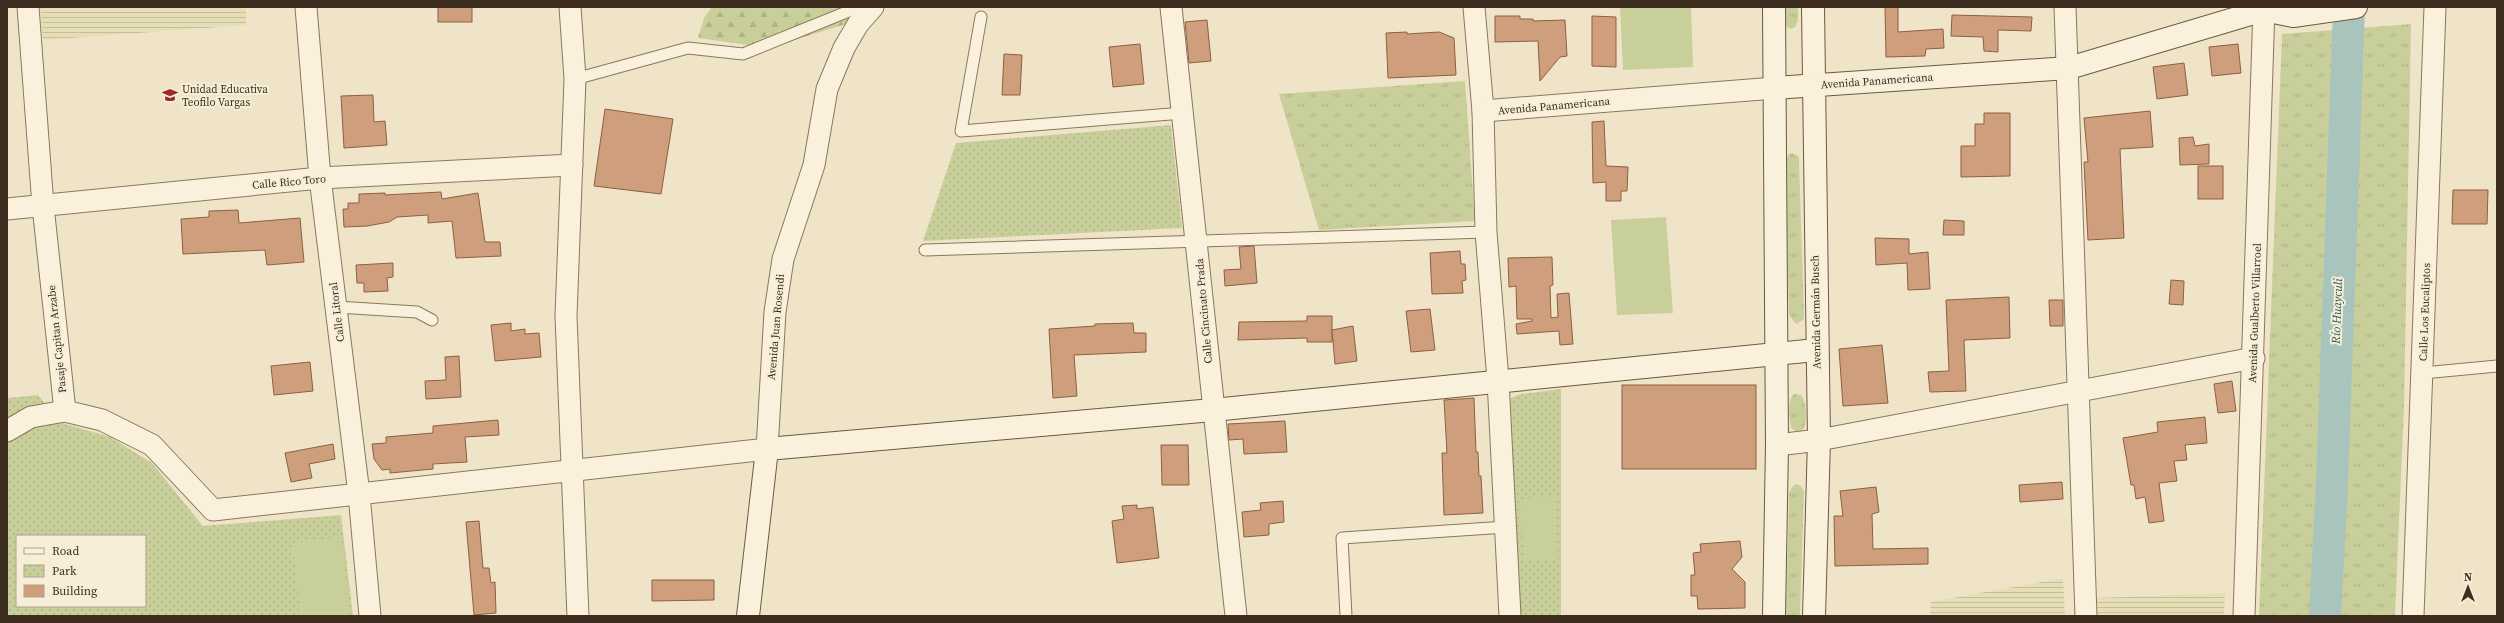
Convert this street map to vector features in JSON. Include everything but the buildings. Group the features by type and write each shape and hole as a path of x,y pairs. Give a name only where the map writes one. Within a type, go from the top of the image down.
{"main road":[{"path":"1774,7 1777,353 1774,616"},
{"name":"Avenida Germán Busch","path":"1813,7 1816,350 1819,440 1814,616"},
{"name":"Avenida Panamericana","path":"1775,88 2068,68 2266,8 2293,16 2356,7"},
{"path":"767,449 1213,410 1498,380 1816,350"},
{"name":"Avenida Juan Rosendi","path":"748,616 767,449"}],"street":[{"name":"Pasaje Capitan Arzabe","path":"28,7 43,206 65,411"},
{"name":"Calle Litoral","path":"306,7 320,178 359,494 370,616"},
{"path":"570,7 575,79 566,316 574,472 578,616"},
{"name":"Avenida Juan Rosendi","path":"767,449 775,312 783,259 814,165 827,89 844,48 858,24 872,7"},
{"name":"Calle Cincinato Prada","path":"1171,7 1197,239 1213,410 1236,616"},
{"path":"1474,7 1482,111 1486,232 1498,380 1510,616"},
{"path":"2065,7 2086,616"},
{"name":"Calle Los Eucaliptos","path":"2413,616 2436,7"},
{"name":"Avenida Gualberto Villarroel","path":"2244,616 2266,8"},
{"name":"Avenida Panamericana","path":"1482,111 1775,88"},
{"name":"Calle Rico Toro","path":"7,209 320,178 572,165"},
{"path":"1777,445 1819,440 2078,389 2254,358"},
{"path":"7,431 31,417 65,411 102,420 152,445 214,510 574,472 767,449"}],"lane":[{"path":"575,79 688,48 743,54 859,7"},
{"path":"981,17 961,130 1183,113"},
{"path":"925,250 1197,239 1486,232"},
{"path":"337,307 417,312 432,320"},
{"path":"2423,373 2497,366"},
{"path":"1346,616 1342,538 1506,527"}],"shaded area":[{"path":"40,7 246,7 246,25 43,40"},
{"path":"2063,578 2065,616 1930,616 1931,602"},
{"path":"2225,593 2224,616 2097,616 2096,598"}],"green space":[{"path":"712,7 860,7 849,23 769,48 698,38 704,18"},
{"path":"1620,7 1691,7 1693,67 1623,70"},
{"path":"1783,7 1798,7 1798,20 1795,27 1791,29 1784,25"},
{"path":"2411,24 2404,406 2395,616 2259,616 2282,34"},
{"path":"1465,81 1475,221 1319,230 1279,94"},
{"path":"1171,125 1182,228 923,241 956,143"},
{"path":"1792,153 1799,157 1804,314 1804,319 1797,324 1789,314 1785,161 1789,154"},
{"path":"1666,217 1673,313 1617,315 1611,220"},
{"path":"1561,389 1561,616 1516,616 1507,407 1511,398 1521,394"},
{"path":"1794,394 1801,395 1806,411 1804,429 1798,433 1791,428 1789,415 1790,401"},
{"path":"38,395 62,423 110,437 152,463 203,526 341,515 353,616 7,616 7,398"},
{"path":"1797,484 1801,486 1804,492 1800,616 1786,616 1789,492 1794,485"},
{"path":"1555,497 1558,559 1524,561 1520,499"},
{"path":"341,537 350,616 301,616 292,543"}],"waterway":[{"name":"Río Huayculi","path":"2325,616 2332,483 2349,7"}],"place":[{"name":"Unidad Educativa Teofilo Vargas","path":"170,95"}]}
